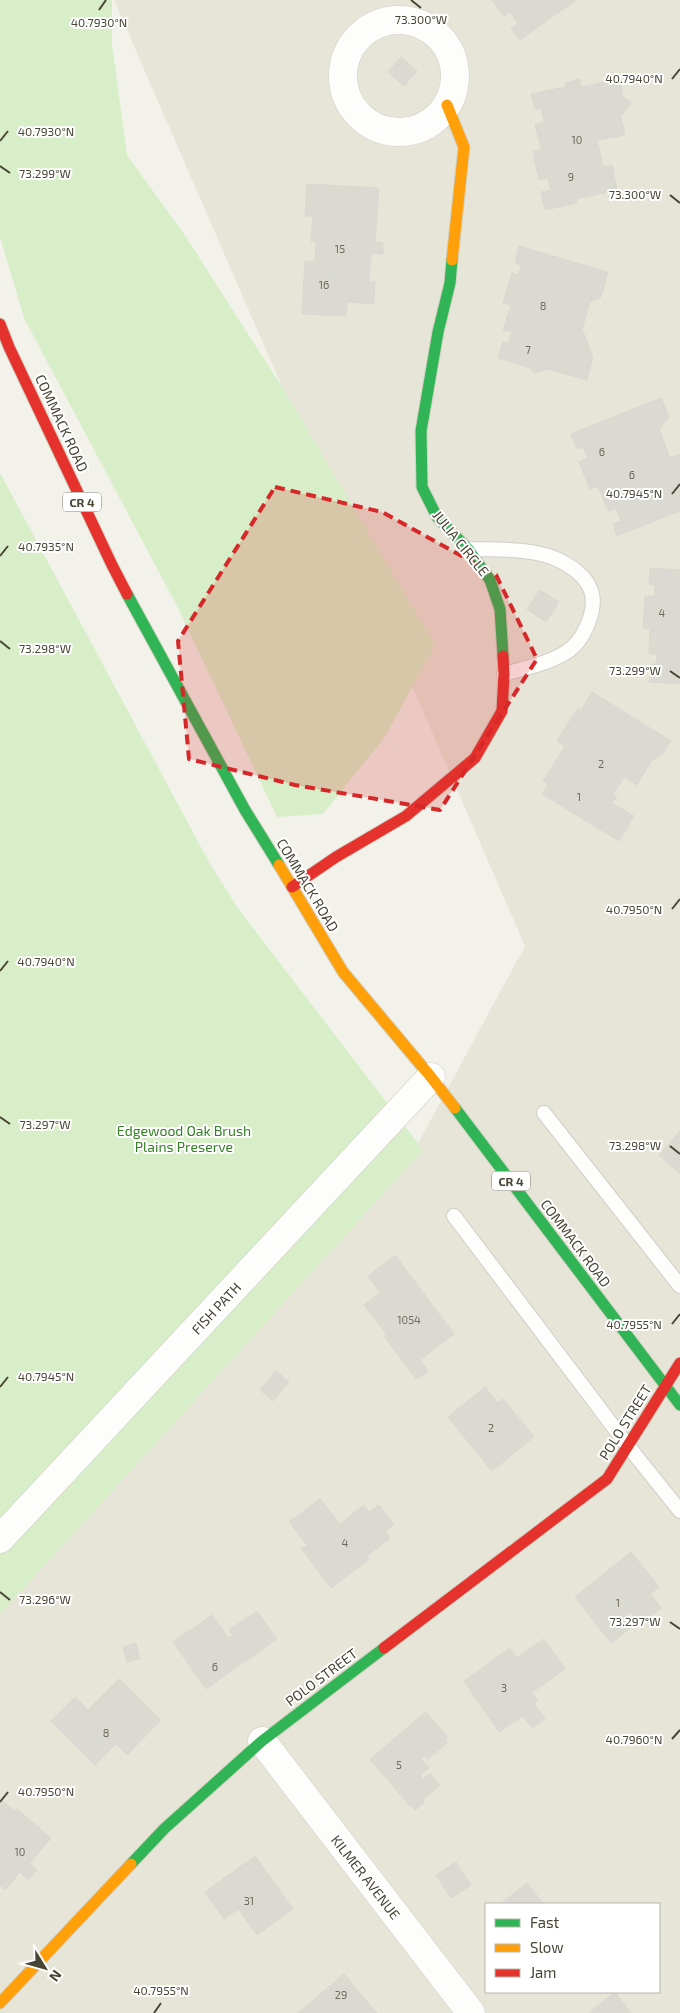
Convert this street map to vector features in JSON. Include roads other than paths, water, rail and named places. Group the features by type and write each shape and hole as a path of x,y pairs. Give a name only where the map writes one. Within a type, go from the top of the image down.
{"street":[{"path":"391,20 409,20 426,26 440,38 450,52 455,70 454,88 447,105 434,120 417,129 397,132 378,128 362,118 349,103 343,86 343,68 349,50 359,36 374,25 391,20"},
{"name":"JULIA CIRCLE","path":"292,887 336,857 406,816 475,758 502,711 504,674 500,609 490,580 468,549 437,517 422,487 421,431 438,332 450,283 464,147 447,105"},
{"name":"COMMACK ROAD","path":"0,324 9,347 112,565 236,793 343,972 432,1077 680,1405"},
{"name":"FISH PATH","path":"0,1539 432,1077"},
{"name":"POLO STREET","path":"0,2003 164,1829 262,1741 607,1479 680,1363"},
{"name":"KILMER AVENUE","path":"262,1741 471,2013"}],"lane":[{"path":"468,549 535,553 554,558 581,575 590,587 592,597 590,619 585,631 576,644 566,653 541,664 504,674"},
{"path":"544,1113 680,1286"},
{"path":"454,1216 628,1446 680,1511"}],"park label":[{"name":"Edgewood Oak Brush Plains Preserve","path":"184,1138"}]}
